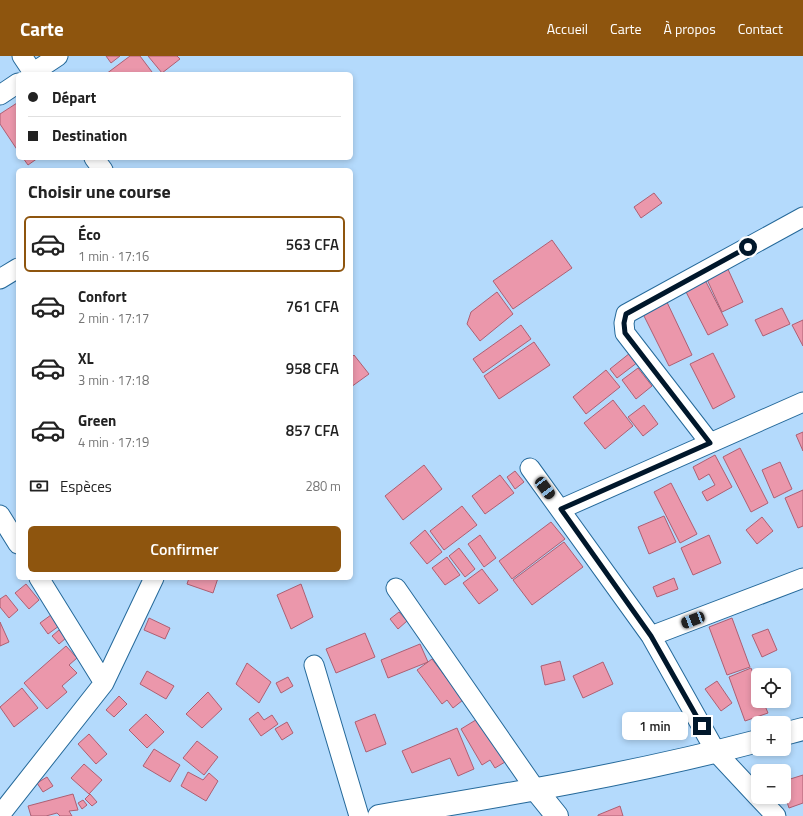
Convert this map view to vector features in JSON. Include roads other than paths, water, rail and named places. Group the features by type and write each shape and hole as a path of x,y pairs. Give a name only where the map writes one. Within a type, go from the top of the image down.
{"street":[{"path":"22,56 28,72"},
{"path":"35,72 58,56"},
{"path":"0,95 16,85"},
{"path":"710,443 625,333 624,323 626,314 803,217"},
{"path":"0,279 16,269"},
{"path":"561,509 803,402"},
{"path":"530,468 651,636 716,752 751,790"},
{"path":"0,515 16,541"},
{"path":"651,636 803,578"},
{"path":"40,580 104,683"},
{"path":"0,815 104,683 153,580"},
{"path":"396,588 536,790 557,816"},
{"path":"314,665 359,816"},
{"path":"791,732 803,729"},
{"path":"379,816 536,790 716,752 751,742"},
{"path":"765,804 776,816"}]}
